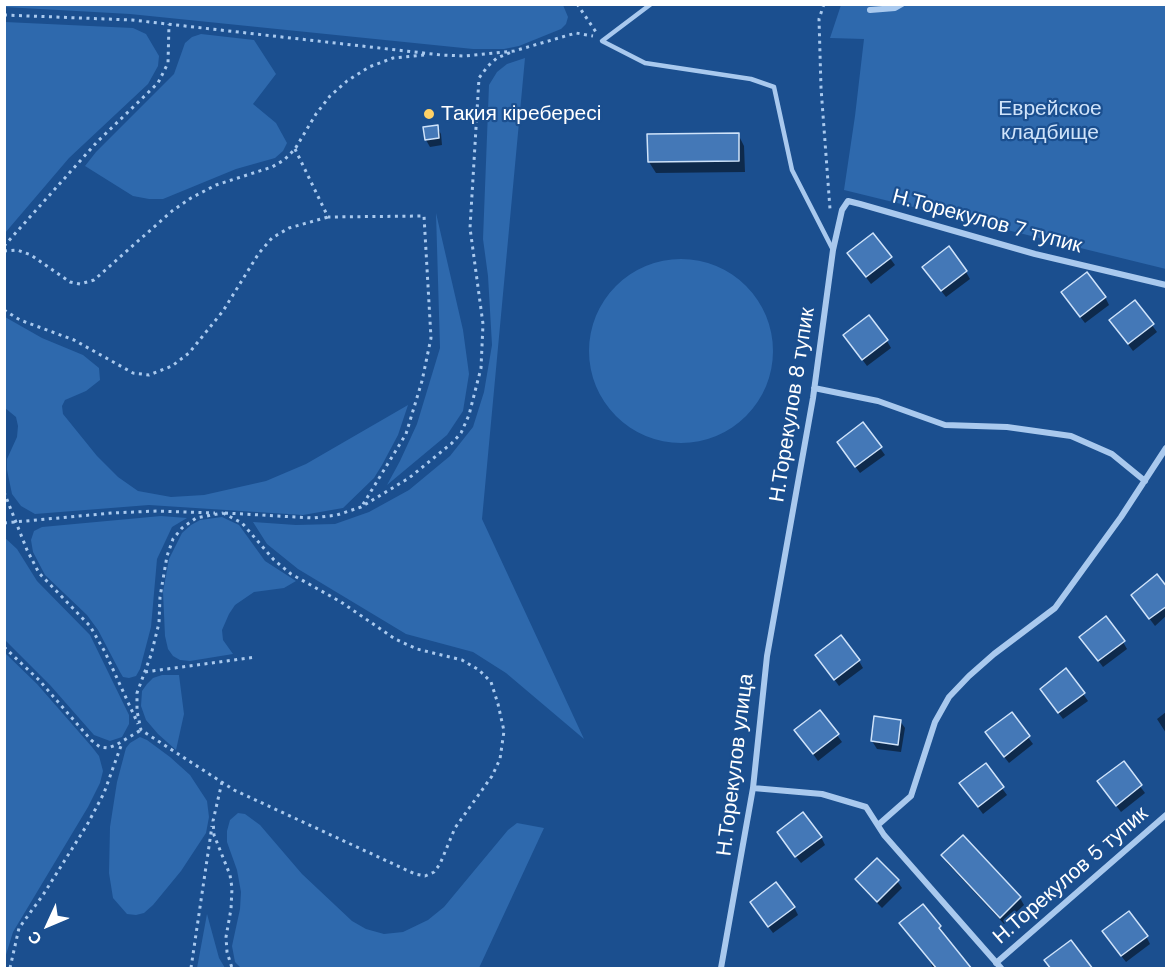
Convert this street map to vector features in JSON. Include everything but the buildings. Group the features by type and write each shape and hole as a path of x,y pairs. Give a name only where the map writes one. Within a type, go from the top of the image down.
{"street":[{"path":"870,10 894,8 903,4"},
{"name":"Н.Торекулов 7 тупик","path":"833,250 842,210 848,201 1035,254 1167,285"},
{"name":"Н.Торекулов 8 тупик","path":"783,566 814,388 833,250"},
{"path":"814,388 878,401 945,425 1007,428 1071,436 1112,454 1145,481"},
{"path":"878,825 911,796 935,722 949,697 994,654 1055,609 1167,448"},
{"name":"Н.Торекулов улица","path":"721,969 753,789 766,656 783,566"},
{"path":"753,789 822,794 866,807 884,834 999,966"},
{"name":"Н.Торекулов 5 тупик","path":"999,966 1167,815"}],"lane":[{"path":"651,4 602,41 645,63 751,79 774,87 792,170 833,250"}],"path":[{"path":"577,4 602,41"},
{"path":"824,4 819,19 819,30 830,215"},
{"path":"4,15 132,20 432,54 464,56 514,51"},
{"path":"4,246 97,142 158,83 168,63 169,24"},
{"path":"4,523 157,511 313,518 337,515 361,507 409,478 461,433 469,415 481,368 483,324 470,228 479,78 497,58 514,51 576,33 588,33 602,41"},
{"path":"4,251 17,250 31,255 70,282 80,284 94,280 172,211 191,198 216,185 272,167 284,160 295,149 330,96 347,81 369,67 393,58 432,54"},
{"path":"295,149 328,218"},
{"path":"4,310 20,320 74,340 133,373 150,375 172,366 189,353 223,310 258,253 272,238 289,228 328,218 424,216 431,338 422,381 406,434 361,507"},
{"path":"4,492 15,522 39,573 90,626 105,652 141,730 234,790 415,874 425,876 434,872 440,864 455,828 492,776 500,759 504,731 491,682 479,670 462,660 417,649 395,639 341,602 291,574 260,546 242,523 223,513 196,518 182,528 173,539 167,556 160,597 159,622 152,654 137,693 137,711 141,730"},
{"path":"4,647 39,680 91,740 100,747 108,748 141,730"},
{"path":"145,672 256,657"},
{"path":"10,969 19,928 43,895 87,825 104,792 123,741"},
{"path":"191,969 213,821 222,782"},
{"path":"213,821 214,835 230,875 232,888 226,937 232,969"}],"green space":[{"path":"5,4 563,5 568,17 561,29 519,46 504,49 473,49 130,14 4,7"},
{"name":"Еврейское кладбище","path":"841,5 1166,5 1166,269 844,190 864,39 830,38"},
{"path":"5,22 133,28 146,34 159,56 158,66 148,84 69,158 5,233"},
{"path":"201,34 254,40 276,74 253,104 276,123 287,143 283,151 275,158 236,169 163,199 133,196 85,166 96,152 174,74 185,43"},
{"path":"525,58 482,519 584,739 506,673 473,652 406,634 298,569 267,544 253,522 296,525 335,524 369,512 409,490 450,456 473,427 484,392 492,345 488,276 483,239 489,85 497,72 507,64"},
{"path":"436,213 463,330 469,374 463,411 447,435 387,485 417,424 440,348"},
{"path":"681,259 716,266 746,286 766,316 773,351 766,386 746,416 716,436 681,443 646,436 616,416 596,386 589,351 596,316 616,286 646,266"},
{"path":"5,317 42,338 83,355 99,368 100,380 86,391 65,400 62,406 63,414 97,456 118,477 138,491 171,497 204,495 266,481 306,464 408,405 398,435 374,478 343,508 303,515 149,505 35,514 21,506 12,494 7,470 7,459 17,437 18,426 16,417 5,408"},
{"path":"161,516 187,518 172,527 157,559 151,627 140,669 136,676 123,677 98,630 87,615 45,575 33,552 31,540 34,531 42,527"},
{"path":"222,517 239,525 265,561 296,581 284,588 254,592 235,605 222,630 223,640 233,654 190,661 180,660 168,649 165,636 163,592 169,559 182,533 191,525 200,520"},
{"path":"4,537 17,549 37,581 90,635 129,715 129,724 122,737 110,741 94,735 50,685 5,640"},
{"path":"5,653 37,684 92,747 99,756 103,771 100,783 88,807 13,932 5,958"},
{"path":"162,675 179,675 184,714 176,750 146,720 141,706 142,691 153,678"},
{"path":"140,737 170,757 190,775 207,801 209,817 206,833 181,871 153,905 144,913 136,915 127,914 113,898 109,873 110,827 117,782 126,748"},
{"path":"238,813 245,814 260,825 302,874 352,921 366,929 384,934 403,932 428,920 444,907 508,830 517,823 544,828 479,968 241,968 235,962 232,946 240,909 241,892 237,870 227,842 230,820"},
{"path":"207,914 219,958 225,968 197,968"}],"place":[{"name":"Тақия кіребересі","path":"429,114"}]}
